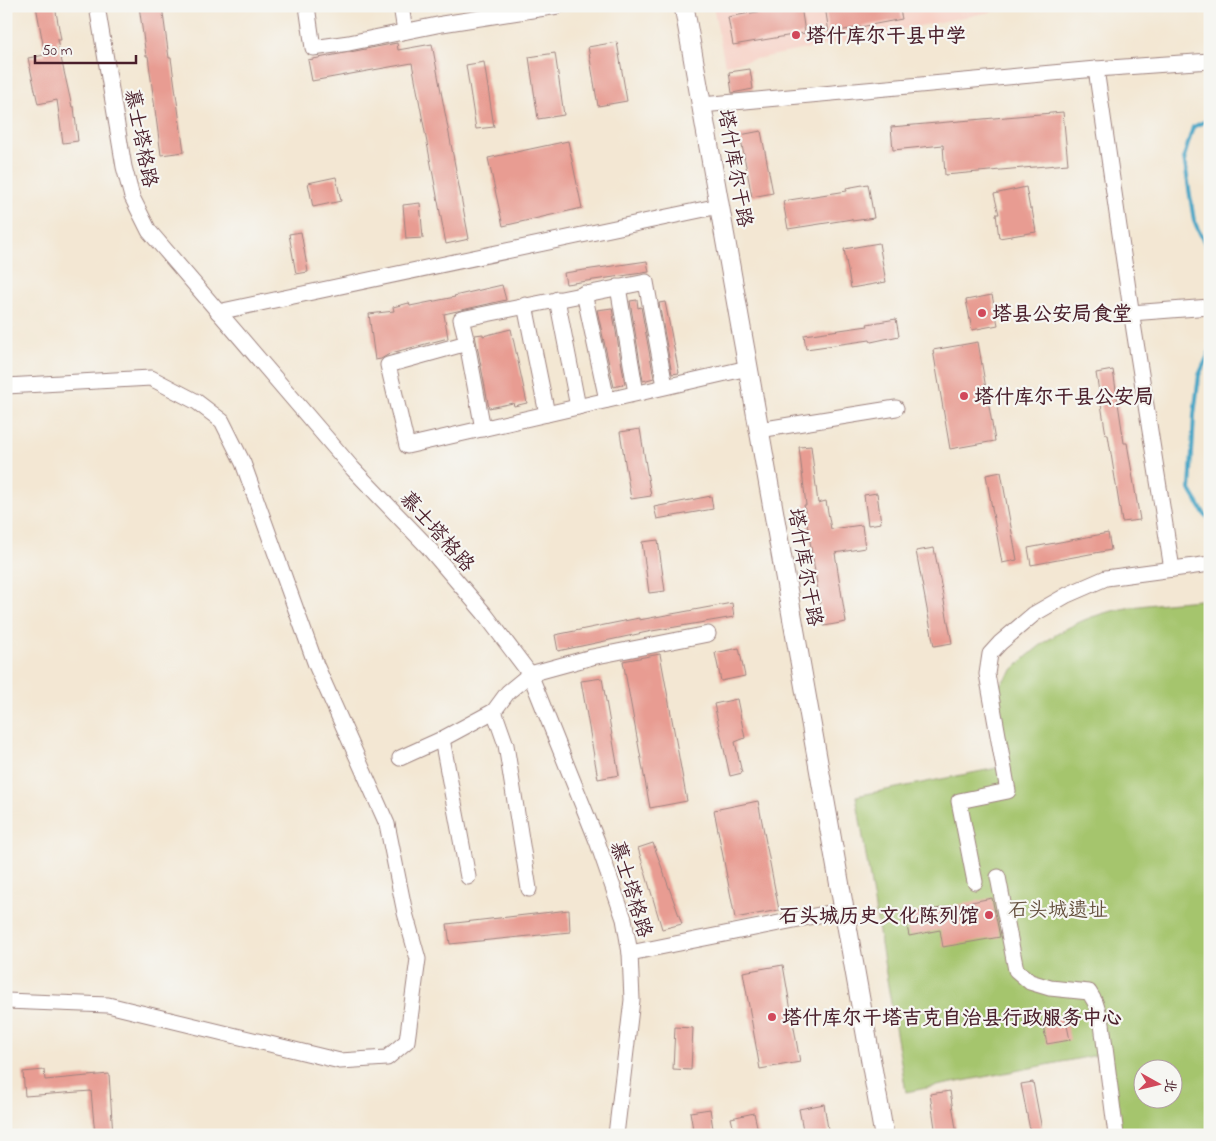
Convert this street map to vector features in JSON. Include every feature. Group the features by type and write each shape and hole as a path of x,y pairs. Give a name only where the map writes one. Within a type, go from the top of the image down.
{"main road":[{"name":"塔什库尔干路","path":"684,6 884,1135"}],"street":[{"name":"慕士塔格路","path":"97,6 124,167 132,197 149,231 352,469 427,546 484,613 530,674 597,841 624,919 630,953 632,1000 616,1135"},
{"path":"307,6 313,48 349,43 442,24 558,6"},
{"path":"401,6 405,32"},
{"path":"702,105 1096,69 1210,61"},
{"path":"1096,69 1131,313 1172,569"},
{"path":"218,312 719,206"},
{"path":"483,428 461,319 646,282 665,386"},
{"path":"618,287 636,393"},
{"path":"584,293 607,400"},
{"path":"557,299 578,407"},
{"path":"525,305 547,414"},
{"path":"1131,313 1210,307"},
{"path":"467,343 388,366 407,446 748,368"},
{"path":"6,386 151,378 197,402 222,421 243,463 316,665 387,824 405,913 418,959 407,1041 387,1058 340,1061 108,1005 6,1001"},
{"path":"759,430 896,408"},
{"path":"975,882 959,801 1008,791 987,674 990,654 1034,614 1067,595 1106,578 1210,564"},
{"path":"400,758 442,740 494,711 508,692 530,674 592,657 708,634"},
{"path":"494,711 506,745 529,890"},
{"path":"442,740 468,876"},
{"path":"998,877 1016,970 1030,982 1050,988 1089,992 1095,1002 1102,1024 1116,1135"},
{"path":"630,953 844,910"}],"shaded area":[{"name":"塔什库尔干县中学","path":"713,6 1020,6 725,65"}],"green space":[{"name":"石头城遗址","path":"1210,599 1210,1135 1111,1135 1103,1054 906,1092 856,796 1007,766 997,688 1017,666 1052,637 1092,617 1120,609"}],"building":[{"path":"36,6 55,6 61,40 57,40 72,107 74,107 78,141 63,143 57,100 38,104 28,58 45,55"},
{"path":"139,6 162,6 184,152 161,155 148,56 146,56"},
{"path":"801,6 805,33 733,45 728,17"},
{"path":"825,6 899,6 902,19 829,33"},
{"path":"617,42 627,101 598,106 588,47"},
{"path":"397,43 398,50 432,44 469,239 446,244 412,63 312,81 308,60"},
{"path":"555,53 564,115 538,119 529,57"},
{"path":"484,62 494,127 476,129 466,65"},
{"path":"750,69 753,89 732,93 729,72"},
{"path":"1063,112 1068,164 945,175 943,145 893,150 891,127"},
{"path":"761,131 773,193 752,197 740,135"},
{"path":"568,141 582,208 503,226 488,158"},
{"path":"336,177 341,201 313,207 308,183"},
{"path":"868,184 874,218 852,221 852,219 788,229 783,201 847,191 846,188"},
{"path":"1026,187 1036,232 999,238 996,214 999,214 994,194"},
{"path":"420,203 423,238 406,239 403,205"},
{"path":"301,232 308,272 296,274 289,234"},
{"path":"879,243 886,282 851,288 844,249"},
{"path":"647,261 649,272 566,284 564,273"},
{"path":"502,285 506,300 444,314 448,338 391,353 375,360 369,314 394,311 393,307 409,303 410,306"},
{"name":"塔县公安局食堂","path":"992,295 998,325 972,330 966,300"},
{"path":"637,300 638,308 641,307 654,378 643,381 630,301"},
{"path":"665,302 679,373 672,374 659,303"},
{"path":"612,308 625,384 614,387 597,310"},
{"path":"896,319 899,336 871,342 870,340 806,349 804,335 868,326 867,324"},
{"path":"511,329 527,403 514,406 513,403 489,408 475,335 483,334 483,336"},
{"name":"塔什库尔干县公安局","path":"978,342 995,441 950,449 933,350"},
{"path":"1113,370 1124,443 1127,443 1140,520 1122,522 1108,435 1106,435 1096,373"},
{"path":"640,429 651,496 631,499 620,432"},
{"path":"811,446 818,503 826,501 831,529 862,525 865,548 835,553 846,622 824,626 804,505 806,505 799,447"},
{"path":"1001,472 1017,560 1002,563 986,475"},
{"path":"877,493 881,523 868,525 864,495"},
{"path":"711,496 713,509 657,519 654,507"},
{"path":"1108,533 1111,550 1031,565 1028,548"},
{"path":"658,540 665,591 649,593 642,542"},
{"path":"934,548 952,643 934,646 916,551"},
{"path":"732,603 734,617 652,631 558,651 555,635 639,618 639,620"},
{"path":"739,648 745,676 721,681 715,653"},
{"path":"660,654 687,801 650,808 623,661"},
{"path":"602,678 619,775 598,779 581,681"},
{"path":"737,699 745,738 735,742 742,773 730,776 714,704"},
{"path":"758,801 779,910 735,918 714,810"},
{"path":"653,843 682,924 662,929 638,848"},
{"path":"992,898 1000,937 943,947 940,930 909,936 905,915"},
{"path":"569,910 570,932 450,944 447,924"},
{"name":"塔什库尔干塔吉克自治县行政服务中心","path":"783,965 800,1062 760,1069 743,972"},
{"path":"1065,1016 1070,1040 1047,1044 1042,1021"},
{"path":"675,1027 693,1028 691,1070 673,1069"},
{"path":"44,1070 45,1080 109,1074 113,1135 95,1135 91,1091 25,1096 23,1072"},
{"path":"1033,1082 1043,1135 1031,1135 1021,1084"},
{"path":"950,1091 957,1135 936,1135 930,1094"},
{"path":"824,1104 829,1135 804,1135 799,1109"},
{"path":"710,1109 714,1135 694,1135 690,1112"},
{"path":"754,1113 759,1135 735,1135 731,1118"}],"waterway":[{"path":"1210,119 1193,127 1184,157 1194,221 1210,254"},
{"path":"1210,351 1199,375 1194,415 1190,490 1205,515 1210,519"}],"place":[{"name":"塔什库尔干县中学","path":"796,35"},
{"name":"塔县公安局食堂","path":"982,313"},
{"name":"塔什库尔干县公安局","path":"964,396"},
{"name":"石头城历史文化陈列馆","path":"989,915"},
{"name":"塔什库尔干塔吉克自治县行政服务中心","path":"772,1017"}]}
